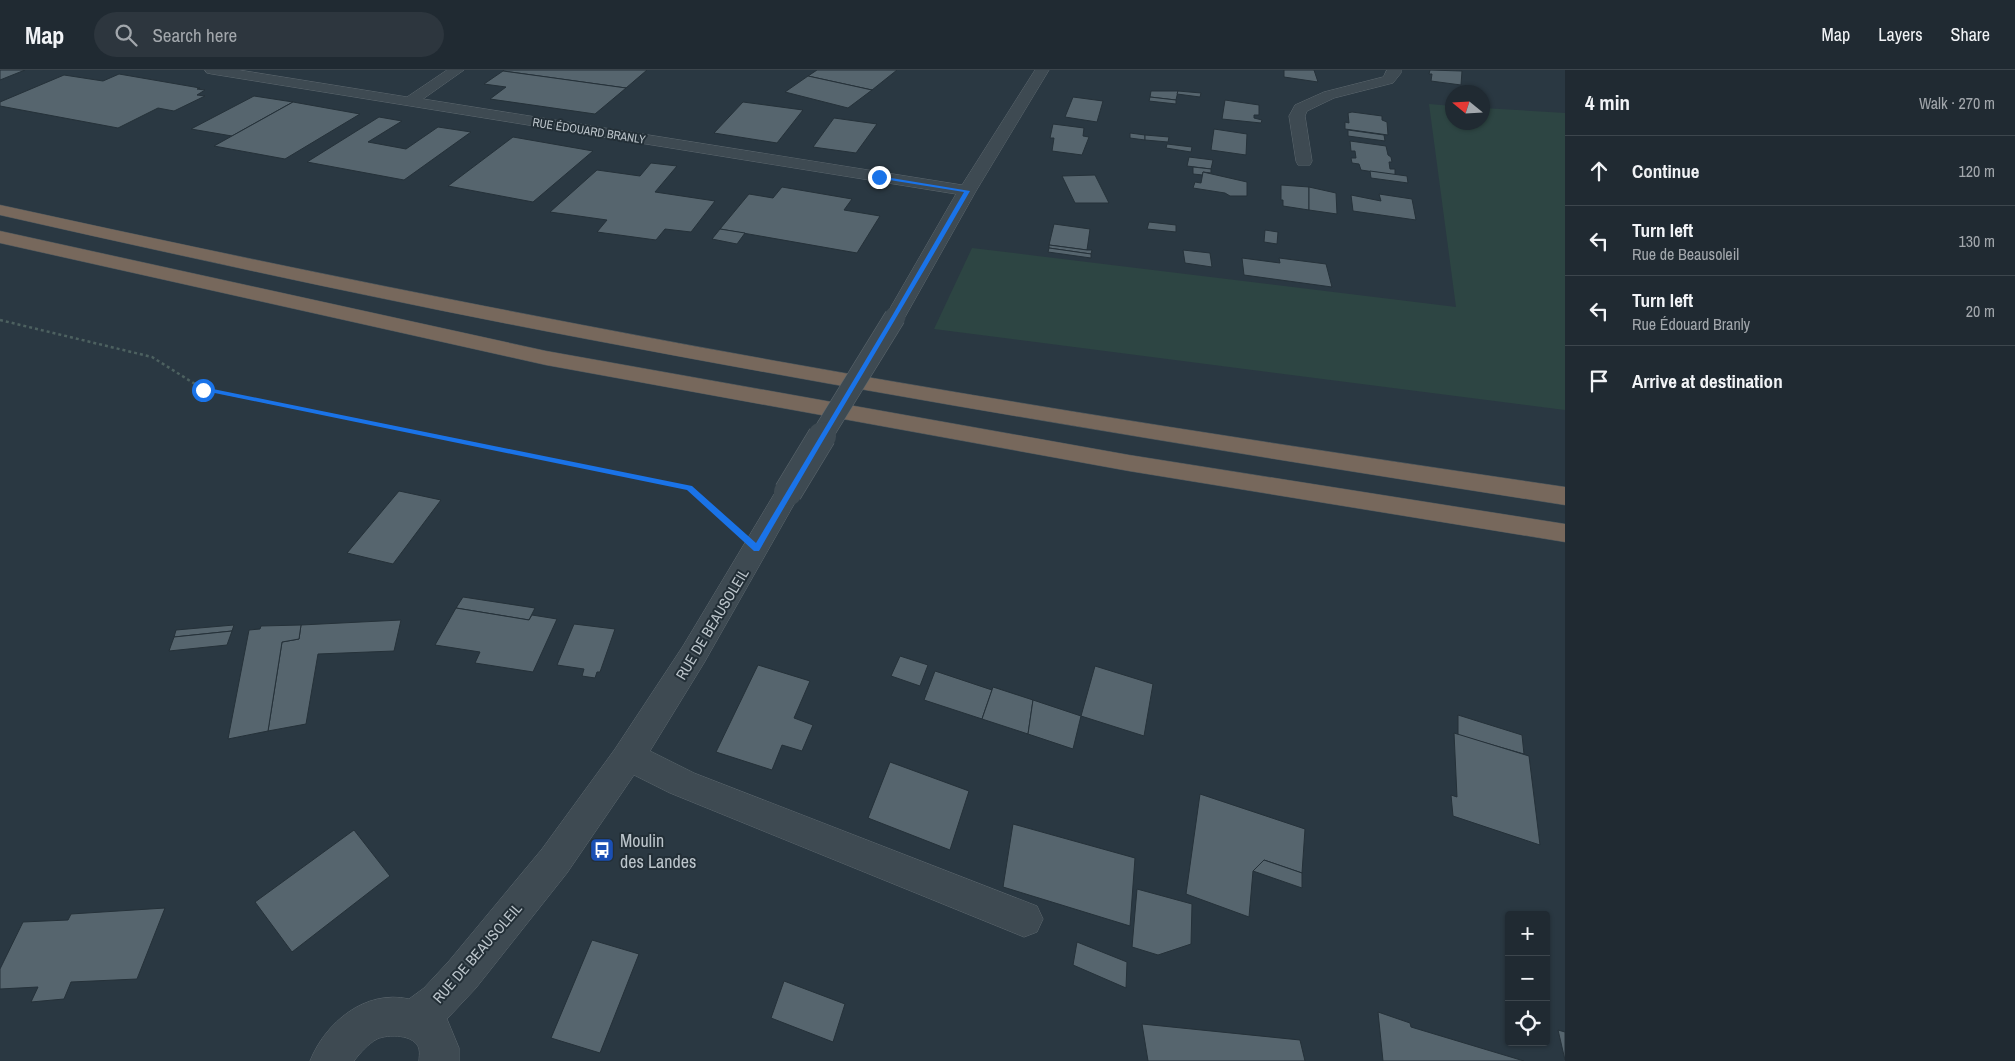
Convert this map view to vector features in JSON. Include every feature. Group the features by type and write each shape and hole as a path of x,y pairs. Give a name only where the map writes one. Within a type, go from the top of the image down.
{"highway":[{"path":"0,210 388,294 777,368 1209,442 1565,496"},
{"path":"0,237 546,358 1111,460 1565,533"},
{"path":"0,250 435,347 546,358"}],"street":[{"name":"RUE ÉDOUARD BRANLY","path":"212,70 967,191"},
{"path":"409,102 457,70"},
{"name":"RUE DE BEAUSOLEIL","path":"416,1019 444,996 538,882 610,787 696,653 788,492 895,316 967,191 1042,70"},
{"path":"1304,161 1297,116 1300,108 1329,95 1388,80 1394,73 1394,70"},
{"path":"629,757 682,783 1024,919"},
{"path":"330,1061 340,1046 354,1032 370,1022 386,1017 401,1016 416,1019 428,1028 436,1041 439,1061"}],"path":[{"path":"0,320 152,357 203,390 690,488 757,549"}],"green space":[{"path":"1429,104 1445,105 1445,130 1490,130 1490,108 1565,113 1565,410 934,329 972,248 1456,307"}],"building":[{"path":"0,70 25,70 0,80"},
{"path":"504,70 647,70 626,88"},
{"path":"817,70 897,70 872,90 808,76"},
{"path":"1284,70 1314,70 1318,82 1284,77"},
{"path":"1430,70 1462,71 1461,85 1431,81 1432,74 1429,74"},
{"path":"503,71 626,88 595,114 490,99 506,87 484,84"},
{"path":"119,74 200,88 197,89 205,90 197,95 205,96 174,111 158,108 118,128 0,106 0,102 64,75 103,81"},
{"path":"808,76 872,90 848,108 785,92"},
{"path":"1151,91 1178,91 1176,100 1150,97"},
{"path":"1178,91 1201,93 1200,97 1177,94"},
{"path":"254,96 293,102 232,136 191,129"},
{"path":"1073,97 1103,101 1097,122 1065,117"},
{"path":"1150,97 1176,100 1176,104 1149,101"},
{"path":"1225,100 1259,105 1259,115 1254,115 1254,118 1262,120 1261,123 1222,119"},
{"path":"293,102 360,114 285,159 214,146"},
{"path":"743,102 803,110 777,143 714,133"},
{"path":"1348,113 1382,116 1382,120 1387,122 1388,135 1345,129 1345,122 1349,123"},
{"path":"379,117 402,121 368,142 406,149 438,127 471,132 404,180 307,162"},
{"path":"834,118 877,124 856,153 813,147"},
{"path":"1053,124 1084,128 1083,136 1089,137 1082,155 1052,151 1054,138 1050,138"},
{"path":"1214,129 1247,134 1246,155 1211,150"},
{"path":"1348,130 1384,135 1385,141 1348,136"},
{"path":"1130,133 1145,135 1145,140 1130,138"},
{"path":"1145,135 1169,137 1168,142 1145,140"},
{"path":"513,137 593,151 533,202 448,186"},
{"path":"1350,141 1386,146 1392,162 1389,162 1390,169 1395,169 1395,175 1361,170 1359,164 1352,163 1351,158 1356,158 1355,151 1351,151"},
{"path":"1167,144 1192,147 1191,152 1166,148"},
{"path":"1189,157 1213,160 1211,169 1187,166"},
{"path":"651,163 677,166 655,192 715,201 691,232 665,229 656,240 597,232 607,220 550,212 597,170 640,176"},
{"path":"1193,167 1211,169 1211,173 1203,172 1203,175 1193,174"},
{"path":"1370,171 1407,176 1408,183 1371,178"},
{"path":"1203,172 1247,182 1247,196 1230,196 1225,193 1193,188 1195,182 1201,183"},
{"path":"1095,175 1109,203 1075,203 1062,176"},
{"path":"1281,185 1309,187 1309,210 1283,206"},
{"path":"782,187 852,199 844,210 880,216 857,253 720,229 749,194 773,198"},
{"path":"1309,187 1336,193 1337,214 1309,210"},
{"path":"1379,194 1412,199 1416,220 1353,211 1351,195 1381,201"},
{"path":"1149,222 1176,225 1176,232 1147,229"},
{"path":"1054,224 1090,229 1087,250 1049,245"},
{"path":"720,229 745,233 737,244 712,239"},
{"path":"1265,230 1278,232 1277,244 1264,242"},
{"path":"1049,245 1092,250 1091,254 1049,248"},
{"path":"1049,248 1091,254 1091,258 1048,252"},
{"path":"1183,250 1210,253 1212,267 1185,263"},
{"path":"1242,258 1280,263 1279,258 1326,264 1332,287 1244,275"},
{"path":"399,491 441,500 393,564 347,553"},
{"path":"463,597 535,608 529,620 456,608"},
{"path":"456,608 529,620 532,615 557,619 533,672 475,663 480,652 435,645"},
{"path":"401,620 394,651 318,654 306,724 268,731 282,642 299,639 301,625"},
{"path":"574,624 615,629 600,672 597,672 595,678 582,676 584,669 557,665"},
{"path":"234,625 232,631 174,637 176,630"},
{"path":"301,625 299,639 282,642 268,731 228,739 249,630 260,629 261,626"},
{"path":"232,631 227,645 169,651 174,637"},
{"path":"900,656 928,665 920,686 891,676"},
{"path":"758,665 810,681 794,718 813,725 802,751 782,745 772,770 716,752"},
{"path":"1095,666 1153,684 1144,736 1081,716"},
{"path":"935,671 992,690 982,719 924,700"},
{"path":"993,687 1033,700 1028,734 982,719"},
{"path":"1033,700 1081,716 1073,749 1028,734"},
{"path":"1458,715 1522,735 1524,754 1458,735"},
{"path":"1454,733 1529,756 1540,845 1453,816 1451,795 1457,797"},
{"path":"890,762 969,791 950,850 868,818"},
{"path":"1200,794 1305,829 1302,873 1264,860 1253,871 1249,917 1186,894"},
{"path":"1013,824 1135,858 1130,926 1003,887"},
{"path":"354,830 390,876 292,952 255,902"},
{"path":"1264,860 1302,873 1302,888 1253,871"},
{"path":"1137,889 1192,904 1191,944 1158,955 1132,947"},
{"path":"165,908 137,979 71,982 64,999 31,1002 38,987 0,989 0,969 23,922 68,920 71,914"},
{"path":"592,940 639,954 600,1053 551,1038"},
{"path":"1077,942 1127,962 1126,988 1073,965"},
{"path":"784,981 845,1004 833,1042 771,1018"},
{"path":"1378,1012 1410,1023 1411,1027 1524,1061 1383,1061"},
{"path":"1142,1024 1300,1040 1305,1061 1148,1061"},
{"path":"1558,1030 1565,1032 1565,1060"}],"place":[{"name":"Moulin des Landes","path":"602,850"}],"route":[{"path":"203,390 690,488 757,549 788,492 895,316 967,191 879,177"}]}
